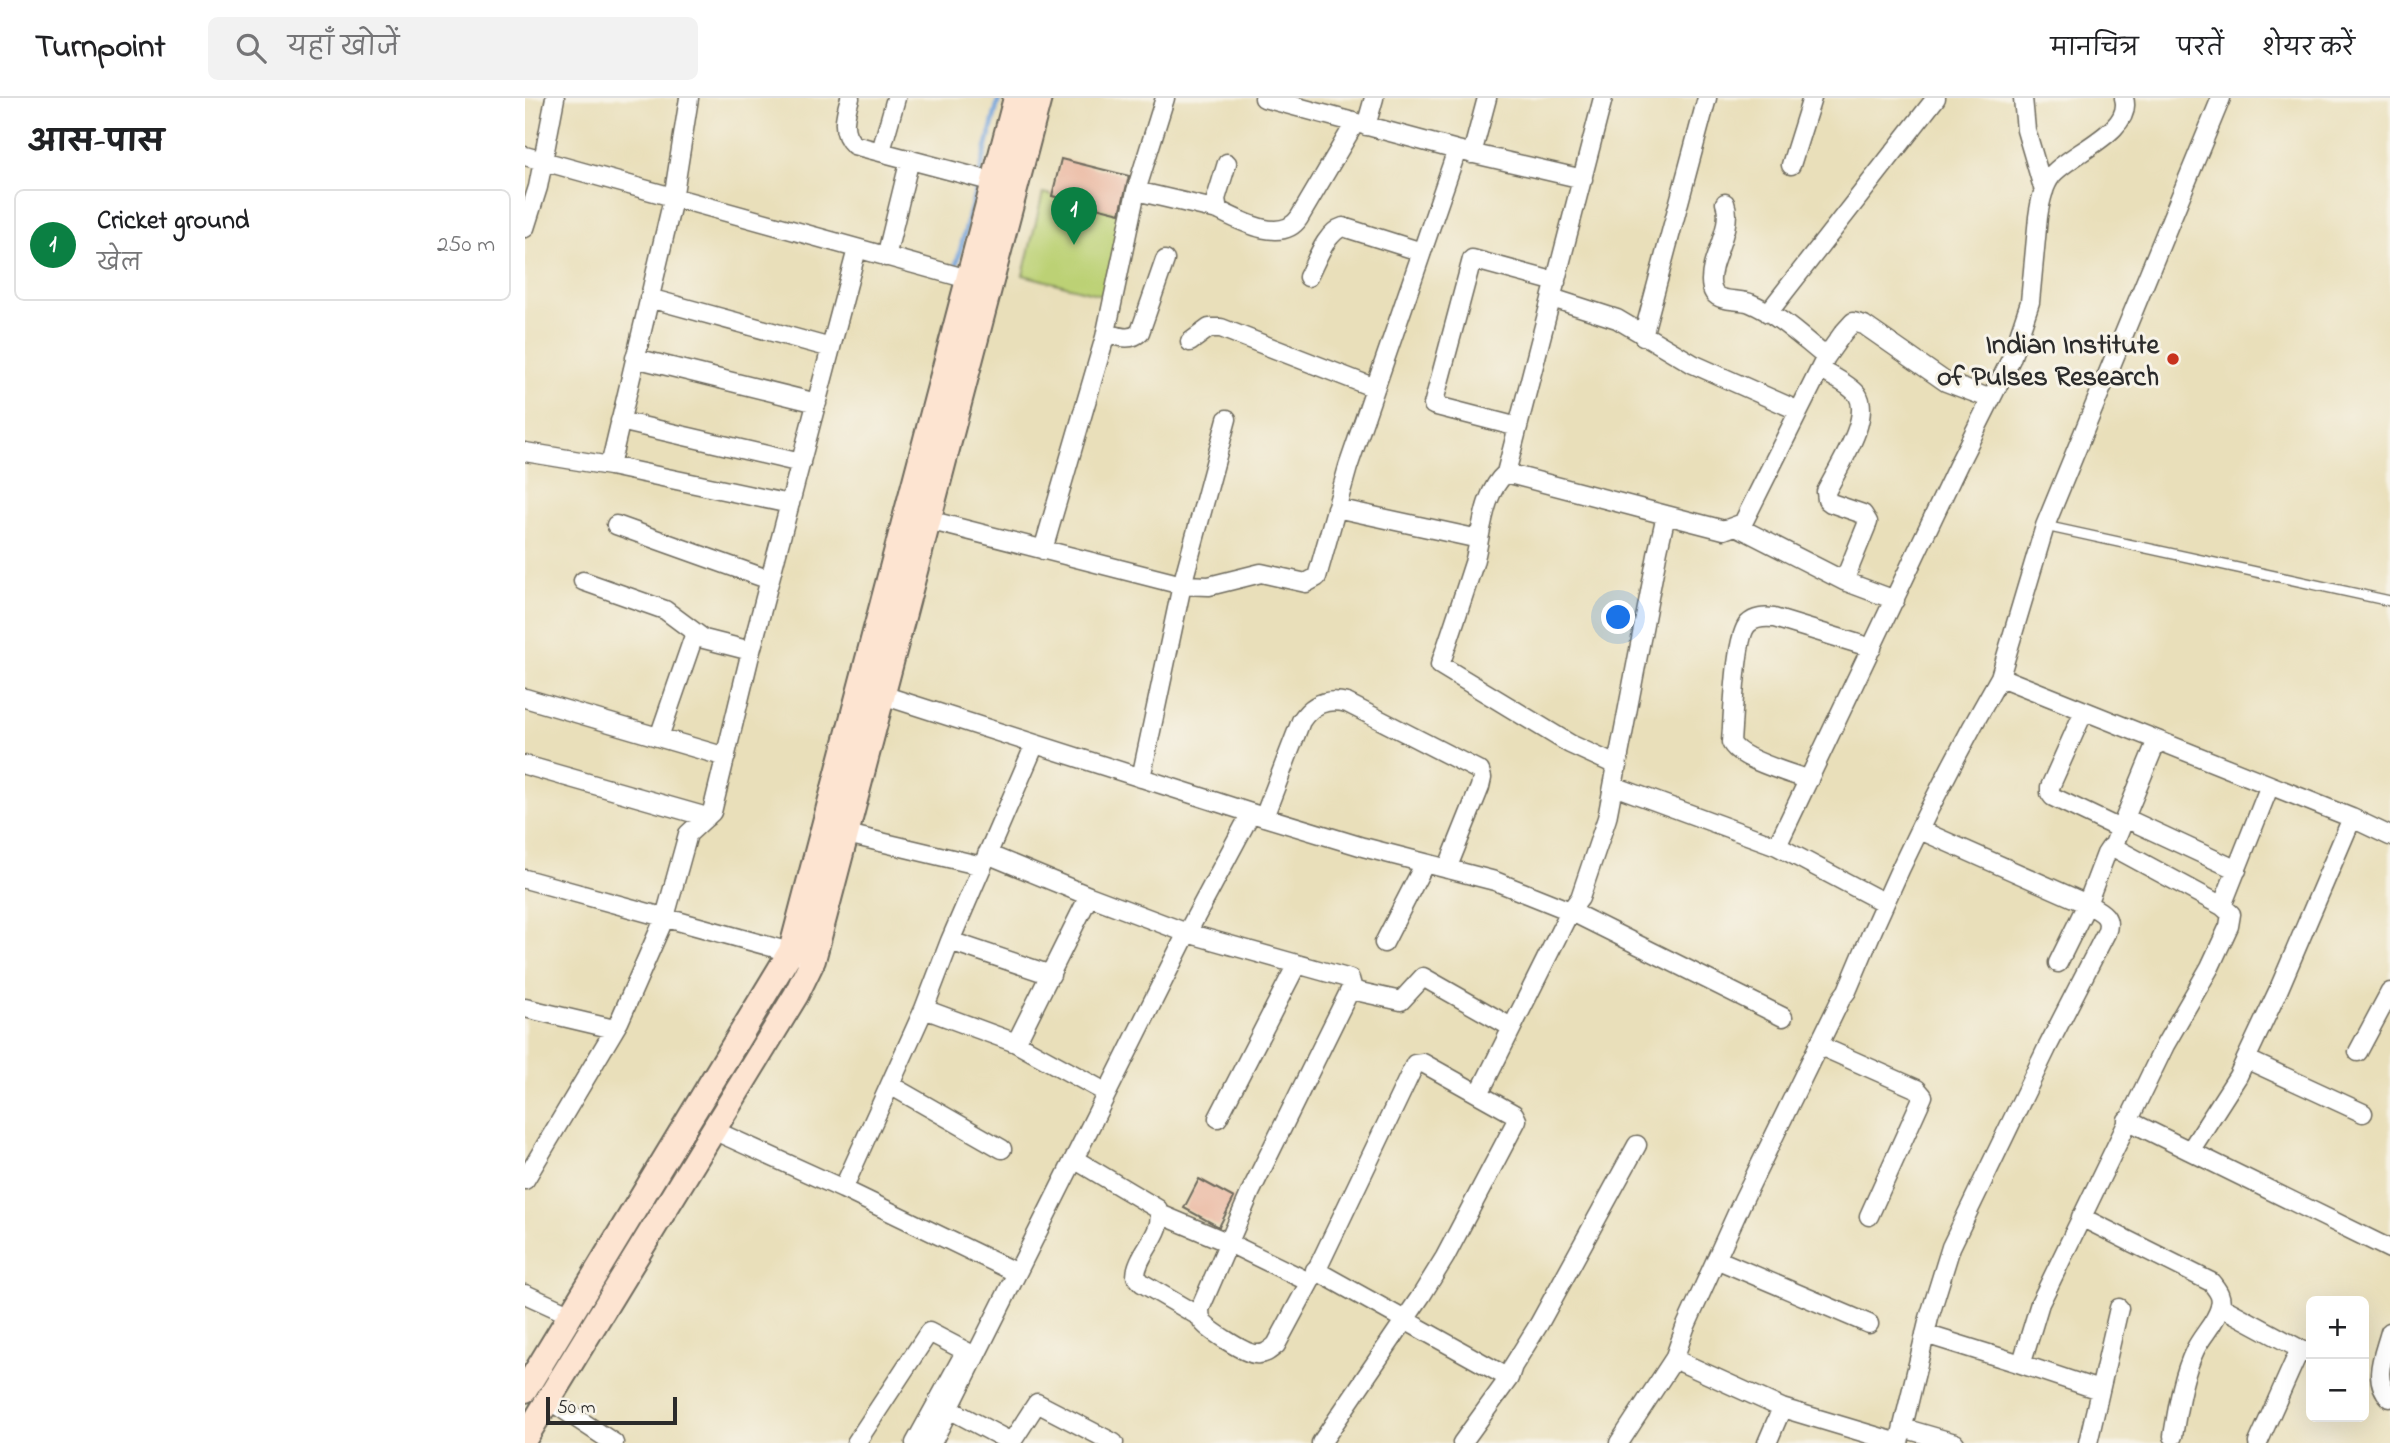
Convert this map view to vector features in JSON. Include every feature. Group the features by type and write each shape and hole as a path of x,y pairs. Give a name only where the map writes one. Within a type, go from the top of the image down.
{"street":[{"path":"525,228 538,187 533,159 555,98"},
{"path":"610,466 673,199 689,98"},
{"path":"850,98 845,130 854,145 994,182"},
{"path":"881,151 896,98"},
{"path":"525,1438 796,995 802,956 871,691 968,279 1016,98"},
{"path":"525,1390 802,956 847,834 871,691 928,520 1039,98"},
{"path":"1043,550 1106,333 1136,191 1165,98"},
{"path":"1264,98 1465,152 1583,179"},
{"path":"1136,191 1218,210 1264,229 1275,231 1290,228 1300,218 1360,125 1374,98"},
{"path":"928,520 1182,585 1209,586 1261,573 1300,582 1311,581 1317,577 1336,508 1422,252 1487,98"},
{"path":"1603,98 1506,473 1497,481 1489,500 1440,665 1570,744 1618,766"},
{"path":"1643,336 1707,98"},
{"path":"1791,165 1812,98"},
{"path":"2023,98 2026,130 2044,191"},
{"path":"1777,846 2011,359 2030,302 2038,217 2050,177 2115,127 2125,113 2124,98"},
{"path":"1768,313 1930,100"},
{"path":"1619,1443 1674,1359 1716,1259 1818,1045 1847,991 1883,902 2000,677 2045,526 2217,101"},
{"path":"533,159 968,279"},
{"path":"886,257 910,159"},
{"path":"1218,210 1216,199 1227,163"},
{"path":"1725,203 1727,219 1712,272 1712,287 1718,297 1748,302 1768,313 1853,390 1863,408 1860,424 1826,492 1827,500 1863,514 1868,522 1844,581"},
{"path":"1308,277 1328,240 1338,228 1343,227 1422,252"},
{"path":"526,1176 614,1030 665,917 688,834 712,812 751,651 857,249"},
{"path":"1518,427 1433,405 1472,259 1554,290 1617,319 1693,364 1799,411"},
{"path":"1106,333 1128,338 1140,332 1165,260"},
{"path":"649,298 831,348"},
{"path":"1506,473 1724,530 1738,527 1746,518 1823,363 1853,322 1859,322 1946,382 1991,398"},
{"path":"1190,342 1209,328 1221,328 1375,388"},
{"path":"635,358 817,403"},
{"path":"1141,778 1182,585 1227,419"},
{"path":"620,421 801,463"},
{"path":"525,452 610,466 790,504"},
{"path":"1336,508 1479,539"},
{"path":"1479,1094 1570,911 1580,898 1607,818 1666,514"},
{"path":"616,525 770,580"},
{"path":"1738,527 1844,581 1895,600"},
{"path":"583,581 665,610 695,633 713,642 751,651"},
{"path":"1809,780 1741,753 1731,742 1744,629 1749,622 1757,618 1774,618 1872,648"},
{"path":"659,737 695,633"},
{"path":"2000,677 2352,818 2390,836"},
{"path":"871,691 1257,815 1495,881 1570,911 1783,1017"},
{"path":"525,698 726,757"},
{"path":"915,1443 1017,1273 1187,933 1257,815 1308,710 1336,700 1347,703 1480,771 1480,787 1447,869"},
{"path":"2084,711 2050,788 2053,797 2237,870"},
{"path":"2058,963 2087,904 2109,848 2113,847 2157,740"},
{"path":"843,1189 924,1009 950,941 1035,744"},
{"path":"525,765 707,817"},
{"path":"2221,906 2270,785"},
{"path":"1614,786 1777,846 1883,902"},
{"path":"2190,1151 2238,1076 2278,991 2352,818"},
{"path":"1901,1438 1925,1334 1951,1247 2108,928 2107,917 2087,904 1920,830"},
{"path":"847,834 985,860 1187,933 1347,978 1352,983 1351,990 1251,1191 1200,1309 1200,1317"},
{"path":"2018,1363 2028,1349 2040,1303 2127,1120 2165,1045 2210,967 2229,926 2231,914 2221,906 2113,847"},
{"path":"1384,943 1425,863"},
{"path":"525,879 802,956"},
{"path":"1016,1043 1089,896"},
{"path":"950,941 1051,975"},
{"path":"1218,1118 1297,964"},
{"path":"1351,990 1401,1002 1423,977 1511,1027"},
{"path":"2358,1052 2390,992"},
{"path":"526,1009 614,1030"},
{"path":"924,1009 1016,1043 1107,1093"},
{"path":"1818,1045 1900,1083 1917,1088 1923,1096 1869,1216"},
{"path":"2246,1059 2363,1113"},
{"path":"1074,1159 1155,1205 1160,1214 1158,1227 1137,1266 1136,1276 1142,1283 1200,1317 1210,1329 1244,1351 1255,1354 1267,1352 1276,1345 1415,1064 1423,1063 1514,1114 1517,1123 1445,1257 1405,1321 1321,1443"},
{"path":"890,1086 1002,1149"},
{"path":"2127,1120 2390,1249"},
{"path":"713,1130 1017,1273"},
{"path":"1462,1443 1509,1378 1513,1366 1539,1324 1637,1145"},
{"path":"1160,1214 1312,1276 1405,1321 1509,1378"},
{"path":"2081,1217 2211,1282 2221,1296 2214,1322 2195,1351 2182,1385 2173,1436"},
{"path":"1716,1259 1869,1324"},
{"path":"525,1294 571,1315"},
{"path":"2220,1306 2305,1352 2258,1443"},
{"path":"2088,1443 2119,1308"},
{"path":"856,1443 929,1332 970,1353"},
{"path":"2390,1332 2379,1380 2390,1398"},
{"path":"1925,1334 2099,1390"},
{"path":"932,1443 949,1409 970,1353"},
{"path":"1674,1359 1782,1408 1901,1438 1955,1443"},
{"path":"2369,1387 2390,1398"},
{"path":"549,1400 614,1443"},
{"path":"949,1409 1011,1443 1037,1403 1114,1443"},
{"path":"1767,1443 1782,1408"}],"lane":[{"path":"2045,526 2390,601"}],"green space":[{"path":"1043,193 1125,214 1105,296 1023,275"}],"building":[{"path":"1061,159 1129,176 1120,213 1052,196"},
{"path":"1199,1179 1234,1198 1219,1227 1184,1208"}],"waterway":[{"path":"957,263 999,98"}],"place":[{"name":"Cricket ground","path":"1074,245"},
{"name":"Indian Institute of Pulses Research","path":"2173,359"}]}
